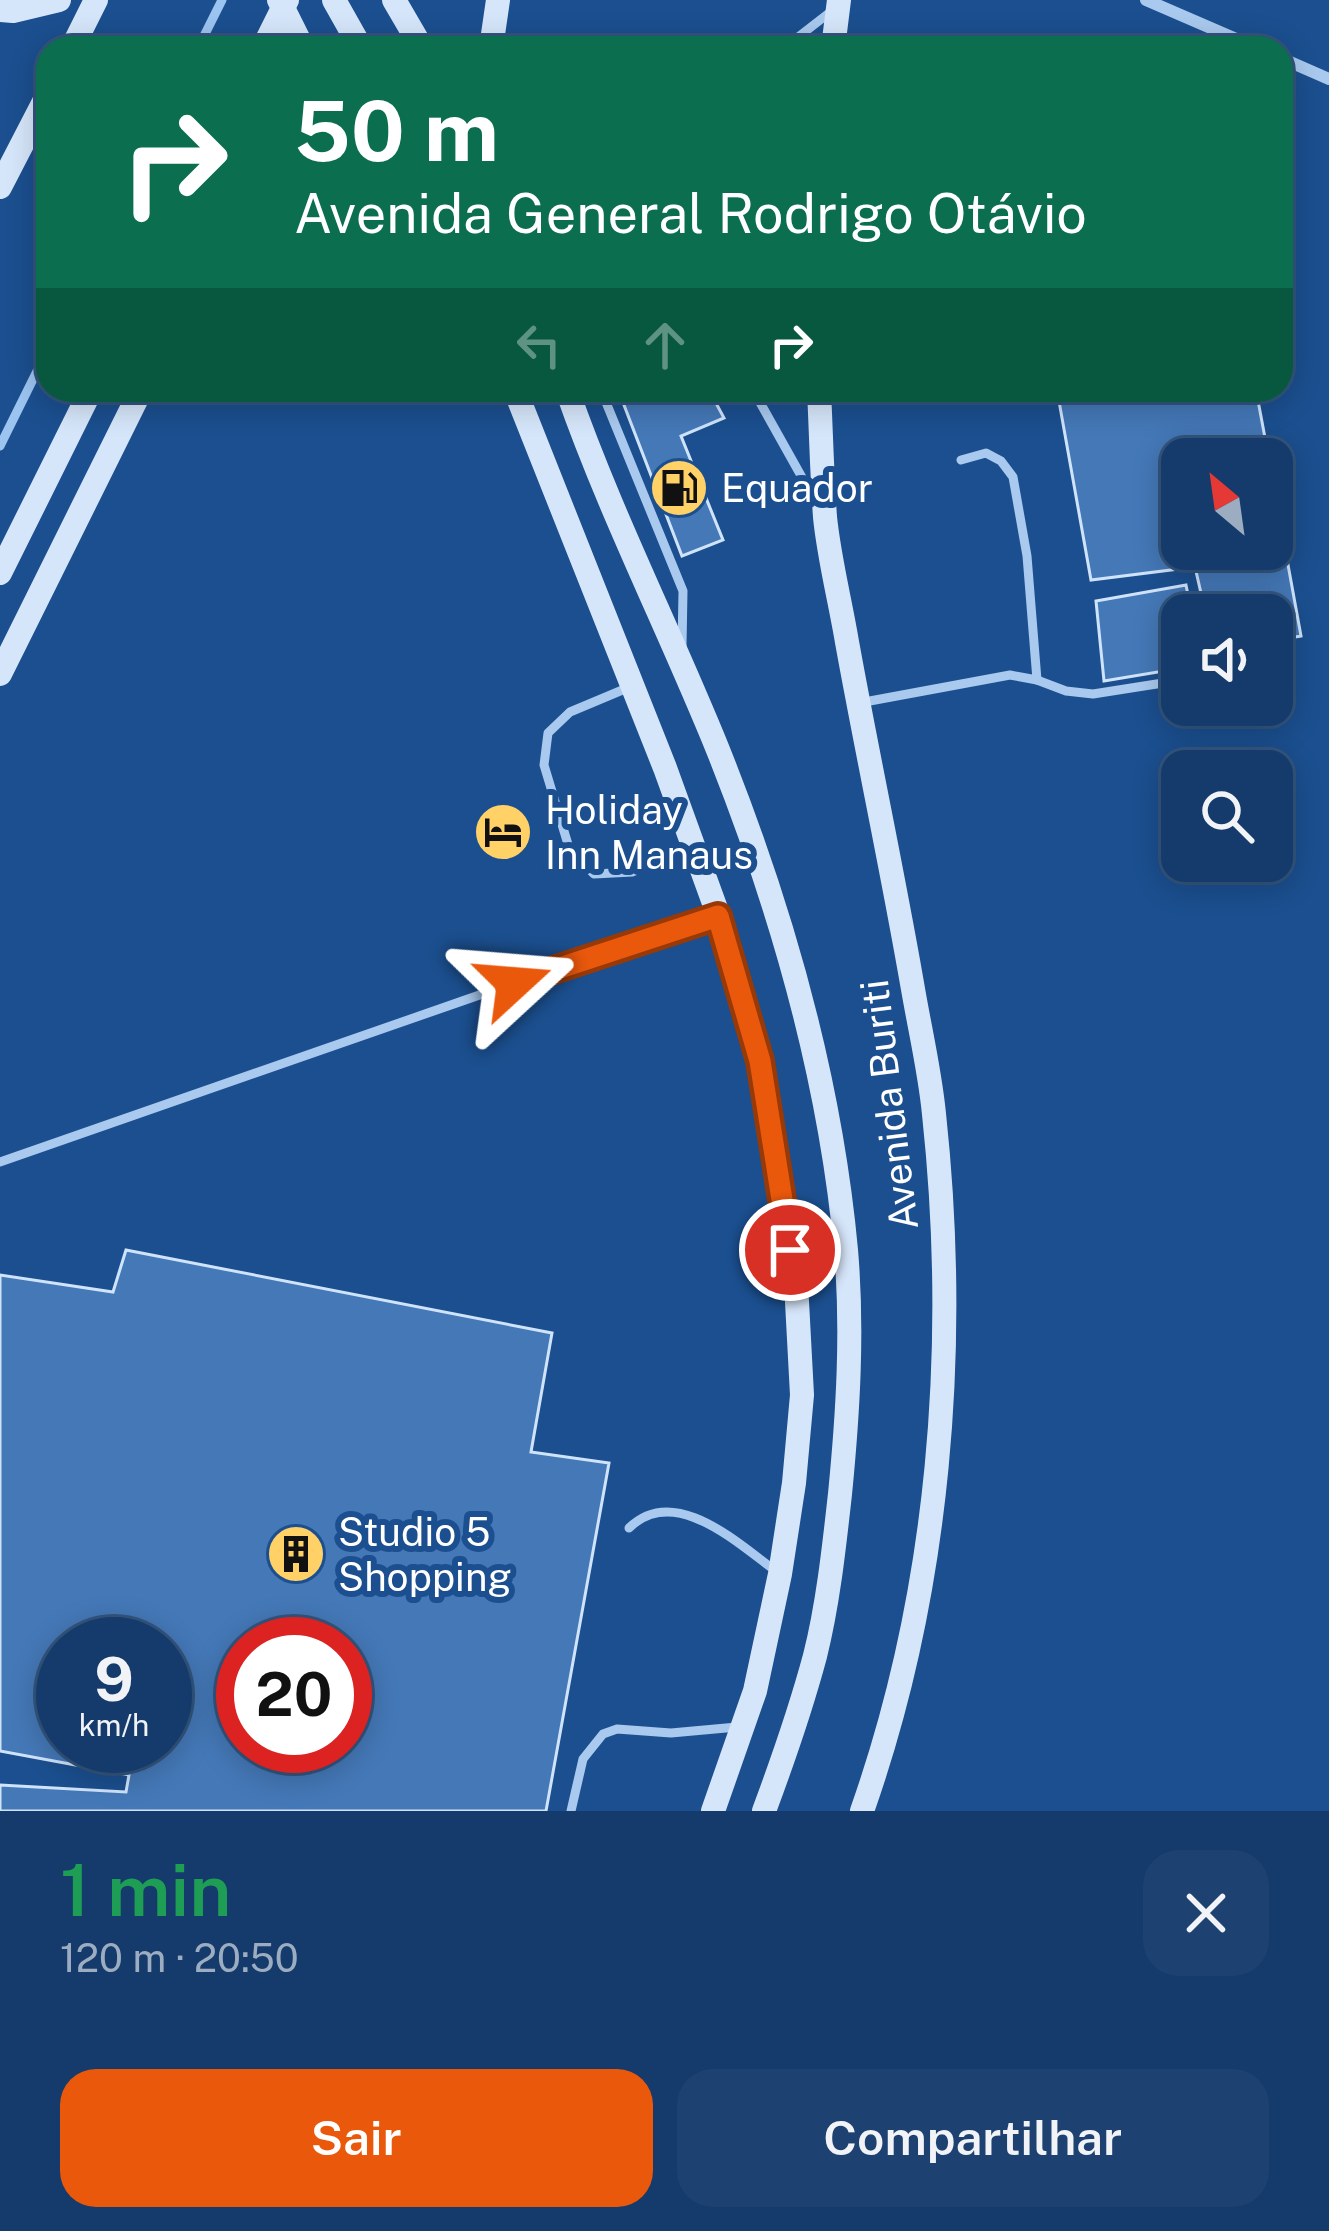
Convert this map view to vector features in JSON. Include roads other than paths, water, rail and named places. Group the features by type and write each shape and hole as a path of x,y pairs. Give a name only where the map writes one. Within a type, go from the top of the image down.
{"main road":[{"path":"0,28 9,0"},
{"path":"0,10 59,0"},
{"path":"78,36 96,0"},
{"path":"268,36 283,0"},
{"path":"283,0 298,36"},
{"path":"334,0 355,36"},
{"path":"394,0 415,36"},
{"path":"493,36 498,0"},
{"path":"835,36 841,2"},
{"path":"0,187 36,117"},
{"path":"0,573 85,402"},
{"path":"0,674 135,402"},
{"path":"520,402 718,916 760,1061 796,1282 802,1395 780,1574 755,1691 713,1811"},
{"path":"571,402 593,466 717,749 776,910 827,1106 846,1250 847,1427 815,1654 764,1811"},
{"name":"Avenida Buriti","path":"820,402 826,520 934,1111 943,1235 944,1376 929,1535 905,1660 862,1811"}],"street":[{"path":"1146,0 1229,36"},
{"path":"1293,63 1329,79"}],"lane":[{"path":"799,36 841,2"},
{"path":"607,402 683,591 682,670"},
{"path":"760,402 826,520"},
{"path":"961,460 986,453 1001,460 1013,477 1027,556 1037,680"},
{"path":"859,704 1010,675 1093,694 1161,683"},
{"path":"632,686 569,712 548,734 544,765 570,851 594,874 632,872 694,848"},
{"path":"0,1162 718,916"},
{"path":"629,1528 652,1514 688,1516 718,1528 780,1574"},
{"path":"571,1811 583,1759 603,1734 742,1727"}],"waterway":[{"path":"204,36 222,0"},
{"path":"0,446 36,373"}],"place":[{"name":"Equador","path":"679,488"},
{"name":"Holiday Inn Manaus","path":"503,832"},
{"name":"Studio 5 Shopping","path":"296,1554"}]}
